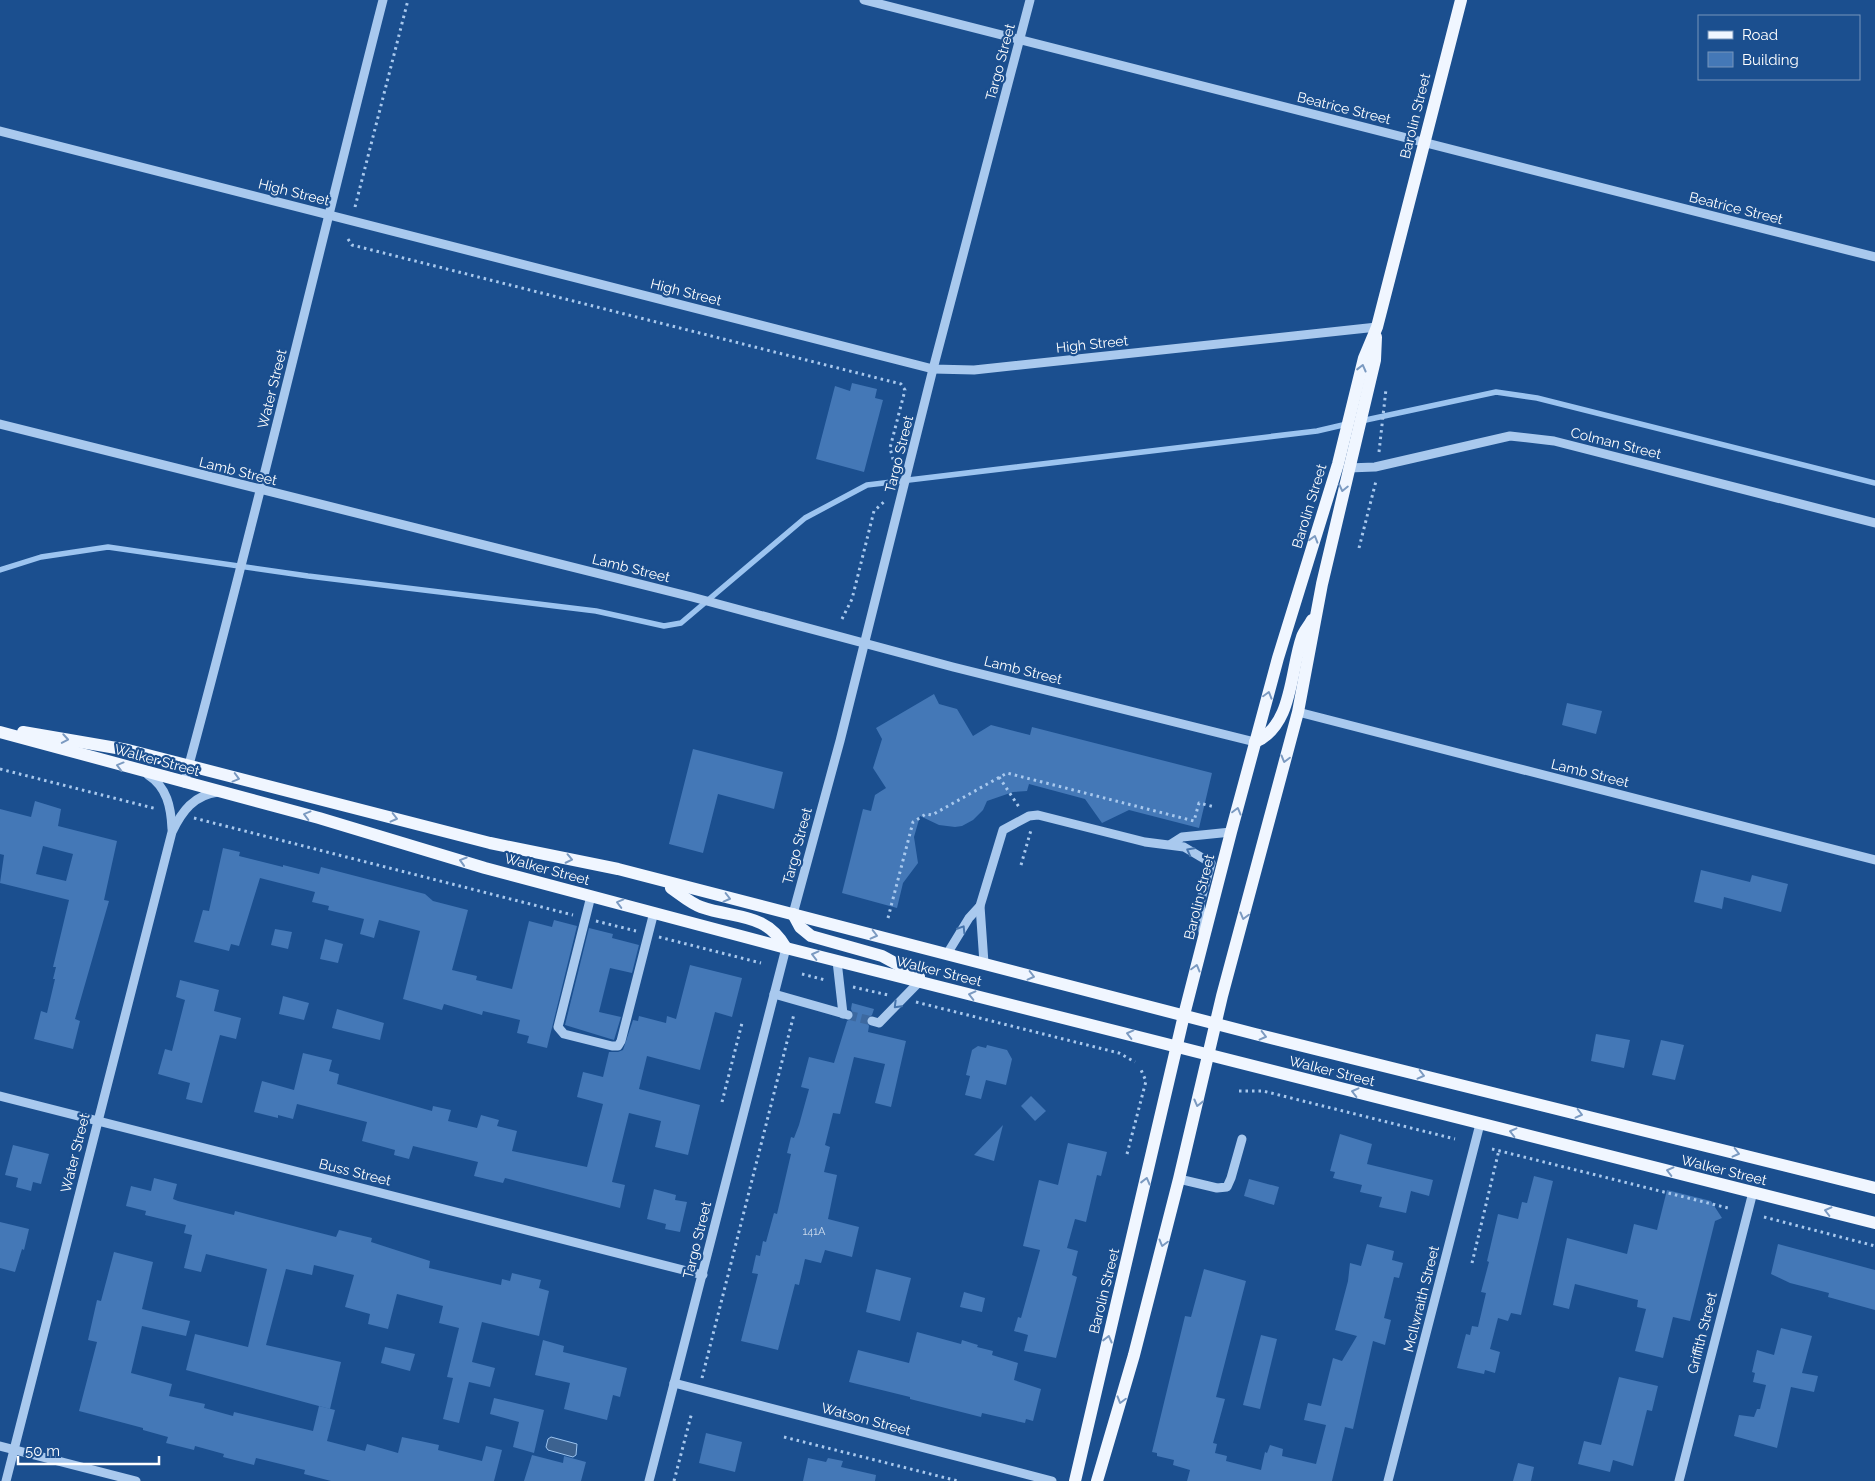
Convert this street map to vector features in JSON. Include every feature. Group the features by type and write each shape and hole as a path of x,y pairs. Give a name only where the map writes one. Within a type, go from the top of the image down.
{"main road":[{"name":"Barolin Street","path":"1075,1481 1184,1015 1231,832 1255,742 1357,410 1375,360 1377,327 1461,0"},
{"name":"Barolin Street","path":"1097,1481 1134,1355 1216,1024 1298,712 1348,468 1349,441"},
{"path":"1255,742 1266,737 1276,726 1285,707 1302,636 1317,612"},
{"name":"Walker Street","path":"0,728 128,750 481,840 618,869 1216,1024 1875,1188"},
{"name":"Walker Street","path":"0,732 591,896 786,948 1875,1223"},
{"path":"660,881 699,906 768,925 778,935 786,948"},
{"path":"793,914 800,927 811,936 882,956 935,985"}],"street":[{"name":"Water Street","path":"184,783 246,542 261,491 328,215 383,0"},
{"name":"Beatrice Street","path":"864,0 1424,144 1875,257"},
{"name":"Targo Street","path":"793,914 1030,0"},
{"name":"High Street","path":"0,131 933,369 974,370 1377,327"},
{"name":"Lamb Street","path":"0,424 261,491 736,608 864,643 1255,742"},
{"name":"Colman Street","path":"1348,468 1378,466 1496,438 1532,437 1875,523"},
{"name":"Lamb Street","path":"1298,712 1875,860"},
{"name":"Water Street","path":"144,772 163,788 171,813 172,832"},
{"name":"Water Street","path":"6,1481 172,832 180,815 190,804 204,796 220,792"},
{"path":"984,963 980,906 1003,830 1029,816 1038,815 1145,842 1184,847 1210,863 1200,903 1204,939"},
{"path":"1170,844 1182,837 1231,832"},
{"path":"591,896 558,1027 564,1034 618,1046 621,1041 654,912"},
{"path":"947,954 969,918 980,906"},
{"name":"Targo Street","path":"649,1481 786,948"},
{"path":"774,994 846,1014 837,960"},
{"path":"872,1021 879,1023 920,981"},
{"name":"Buss Street","path":"0,1096 703,1275"},
{"name":"McIlwraith Street","path":"1388,1481 1480,1124"},
{"path":"1179,1179 1217,1188 1226,1187 1231,1178 1242,1139"},
{"name":"Griffith Street","path":"1679,1481 1753,1192"},
{"name":"Watson Street","path":"674,1383 1052,1481"},
{"path":"0,1446 136,1481"}],"path":[{"path":"355,207 408,0"},
{"path":"348,239 352,245 901,384 905,390 890,448 895,467"},
{"path":"1359,548 1378,466 1384,409"},
{"path":"842,619 852,600 874,511 883,503 887,496"},
{"path":"0,769 158,809"},
{"path":"194,818 761,963"},
{"path":"802,974 1119,1054 1135,1062"},
{"path":"702,1378 797,1001"},
{"path":"722,1102 742,1023"},
{"path":"1127,1154 1146,1081 1141,1070"},
{"path":"1240,1091 1263,1091 1455,1139"},
{"path":"1492,1148 1728,1208"},
{"path":"1472,1263 1499,1150"},
{"path":"1764,1217 1875,1246"},
{"path":"674,1481 692,1412"},
{"path":"784,1437 958,1481"}],"water":[{"path":"551,1437 577,1444 576,1455 573,1457 548,1450 546,1447 548,1439"}],"building":[{"path":"852,383 877,389 875,398 883,400 864,472 816,459 835,386 850,391"},
{"path":"934,694 939,704 957,709 973,736 991,725 1030,735 1032,727 1212,773 1199,828 1129,810 1102,823 1085,799 1029,784 1027,791 1013,792 987,801 983,810 973,820 962,826 939,825 920,816 914,837 918,863 903,883 897,908 842,893 863,809 871,811 875,795 886,788 873,768 882,739 876,728"},
{"path":"1567,703 1602,711 1596,734 1562,725"},
{"path":"693,749 783,772 774,809 718,794 703,853 669,844"},
{"path":"35,801 61,809 58,826 117,841 104,900 109,901 75,1019 80,1021 73,1049 34,1039 41,1011 47,1013 55,979 53,979 56,967 53,967 69,900 0,883 4,855 0,854 0,809 31,817","holes":["43,846 73,854 66,881 36,874"]},
{"path":"223,848 240,852 239,856 319,874 321,867 425,894 433,901 468,910 452,970 477,976 476,980 512,989 529,921 552,927 554,920 577,926 547,1048 527,1043 529,1036 517,1033 520,1020 483,1011 482,1015 444,1004 442,1010 403,999 420,931 379,920 374,938 360,934 364,919 328,910 329,906 312,902 315,892 260,878 239,946 231,944 229,951 194,942 203,910 209,911"},
{"path":"1701,870 1750,882 1752,875 1788,884 1781,912 1724,897 1722,909 1694,902"},
{"path":"589,928 613,934 612,938 639,945 632,973 610,968 599,1012 621,1017 614,1040 565,1025"},
{"path":"275,929 292,932 288,949 271,945"},
{"path":"325,939 343,944 338,963 320,959"},
{"path":"690,965 742,978 732,1017 715,1012 700,1070 647,1056 639,1089 700,1105 688,1155 655,1147 661,1121 629,1113 612,1182 625,1185 620,1208 505,1178 503,1183 474,1176 478,1162 413,1146 409,1159 394,1155 395,1150 362,1141 367,1122 297,1104 293,1119 278,1115 278,1118 254,1112 262,1081 294,1090 303,1053 332,1060 329,1071 339,1074 337,1084 432,1111 433,1106 451,1110 448,1121 477,1128 481,1115 499,1120 497,1126 517,1131 512,1151 587,1167 603,1104 577,1097 583,1072 603,1077 609,1052 623,1050 633,1020 638,1021 639,1016 666,1023 667,1016 676,1019"},
{"path":"180,980 219,990 214,1011 241,1018 236,1039 220,1035 202,1103 186,1099 190,1083 158,1074 165,1049 172,1051 185,1000 176,997"},
{"path":"283,996 309,1003 304,1020 279,1014"},
{"path":"852,1003 874,1009 872,1015 866,1020 869,1026 868,1032 906,1041 891,1107 875,1103 885,1064 854,1057 840,1114 833,1113 825,1145 830,1147 824,1172 837,1175 828,1219 859,1227 852,1257 825,1250 821,1263 805,1259 799,1285 795,1284 778,1350 741,1341 758,1274 752,1273 756,1255 760,1256 763,1241 766,1242 774,1213 777,1214 791,1154 787,1153 791,1137 794,1138 799,1125 809,1089 801,1087 809,1057 834,1063 847,1021 854,1017 851,1009"},
{"path":"337,1009 384,1023 380,1040 332,1028"},
{"path":"1596,1034 1630,1040 1624,1068 1591,1061"},
{"path":"1661,1040 1684,1045 1675,1080 1652,1075"},
{"path":"987,1045 1007,1050 1012,1059 1006,1085 986,1080 981,1099 965,1095 970,1076 966,1075 972,1050 978,1046 986,1048"},
{"path":"1031,1096 1046,1111 1035,1121 1021,1106"},
{"path":"1003,1125 994,1161 974,1155"},
{"path":"1340,1134 1372,1144 1367,1164 1433,1180 1429,1196 1411,1191 1406,1213 1379,1207 1382,1197 1360,1192 1362,1185 1333,1178 1335,1172 1330,1171"},
{"path":"1068,1143 1107,1152 1101,1176 1097,1175 1086,1222 1075,1219 1067,1248 1078,1251 1072,1275 1077,1277 1056,1358 1024,1351 1028,1335 1014,1331 1018,1317 1021,1318 1040,1250 1023,1246 1039,1180 1058,1185"},
{"path":"13,1145 49,1154 41,1184 33,1182 31,1191 16,1187 18,1178 5,1175"},
{"path":"1534,1176 1553,1181 1521,1315 1511,1313 1508,1321 1498,1318 1490,1349 1500,1352 1495,1373 1485,1370 1484,1374 1457,1368 1466,1334 1470,1335 1472,1326 1478,1327 1486,1293 1481,1292 1498,1214 1518,1219 1522,1202 1527,1203"},
{"path":"154,1178 177,1184 173,1199 178,1201 234,1215 235,1211 336,1237 339,1230 372,1238 371,1242 430,1261 429,1268 501,1285 502,1279 510,1281 512,1273 541,1280 539,1288 549,1291 539,1336 482,1322 472,1362 495,1368 490,1387 469,1382 459,1423 443,1419 453,1378 447,1377 459,1328 439,1323 443,1306 397,1294 388,1329 368,1324 370,1314 345,1307 354,1275 314,1265 312,1275 286,1269 266,1345 341,1362 330,1409 186,1370 195,1334 248,1347 267,1269 206,1254 201,1272 184,1268 192,1235 184,1233 186,1225 145,1215 146,1211 126,1206 131,1186 151,1191"},
{"path":"1249,1179 1279,1187 1274,1205 1244,1196"},
{"path":"654,1189 676,1195 675,1200 687,1202 680,1232 665,1229 666,1224 647,1219"},
{"path":"1667,1190 1711,1201 1722,1218 1715,1221 1690,1321 1673,1317 1663,1358 1635,1351 1646,1309 1637,1307 1638,1300 1575,1284 1569,1309 1553,1305 1567,1238 1627,1254 1634,1224 1657,1230"},
{"path":"0,1222 29,1229 24,1250 22,1249 15,1272 0,1268"},
{"path":"1367,1244 1394,1251 1392,1260 1403,1263 1399,1278 1394,1277 1384,1318 1391,1320 1385,1345 1373,1341 1353,1429 1345,1427 1332,1481 1187,1481 1190,1470 1173,1465 1174,1460 1157,1456 1157,1453 1152,1452 1185,1316 1191,1317 1204,1269 1246,1281 1216,1397 1225,1399 1213,1443 1217,1444 1215,1453 1227,1456 1226,1461 1261,1470 1265,1452 1267,1453 1270,1445 1283,1449 1282,1456 1316,1464 1326,1425 1304,1420 1308,1403 1321,1406 1333,1358 1342,1361 1357,1336 1335,1330 1348,1281 1350,1263 1361,1266"},
{"path":"1778,1244 1875,1270 1875,1310 1828,1297 1829,1293 1790,1283 1771,1274"},
{"path":"114,1252 153,1262 142,1309 190,1321 186,1336 142,1326 131,1373 172,1384 169,1396 205,1404 204,1408 233,1416 234,1412 313,1431 319,1406 335,1410 327,1441 365,1451 367,1444 398,1453 402,1437 439,1445 438,1450 482,1461 486,1446 502,1450 494,1481 331,1481 304,1474 305,1470 256,1458 254,1465 223,1457 224,1454 195,1446 194,1450 166,1443 168,1437 143,1430 143,1428 79,1411 97,1342 88,1340 97,1300 101,1301"},
{"path":"876,1269 911,1278 900,1321 866,1312"},
{"path":"964,1292 985,1298 982,1312 960,1307"},
{"path":"1781,1328 1812,1336 1802,1373 1818,1376 1814,1392 1791,1387 1777,1448 1734,1436 1739,1415 1754,1417 1757,1409 1760,1409 1766,1385 1753,1382 1755,1373 1752,1372 1757,1350 1774,1355"},
{"path":"917,1332 961,1344 962,1340 978,1345 977,1347 993,1351 992,1355 1018,1363 1014,1380 1041,1389 1033,1421 1026,1419 1025,1423 982,1413 981,1417 849,1382 858,1350 909,1363"},
{"path":"1261,1335 1277,1339 1260,1409 1243,1405"},
{"path":"543,1340 564,1346 563,1352 627,1368 620,1397 613,1395 607,1420 564,1409 570,1383 535,1375"},
{"path":"385,1347 415,1354 410,1371 381,1363"},
{"path":"1619,1377 1658,1386 1652,1411 1647,1410 1633,1466 1613,1460 1610,1472 1578,1464 1584,1441 1601,1445"},
{"path":"494,1398 544,1410 534,1453 513,1447 519,1422 490,1414"},
{"path":"706,1433 742,1442 735,1472 699,1463"},
{"path":"532,1455 563,1463 564,1456 586,1462 581,1481 524,1481"},
{"path":"808,1458 826,1462 828,1458 843,1461 841,1467 876,1475 875,1481 803,1481"},
{"path":"1518,1463 1534,1467 1531,1481 1513,1481"}],"waterway":[{"path":"1361,421 1496,392 1537,398 1875,483"},
{"path":"0,570 41,557 108,547 308,576 596,611 664,626 681,623 805,518 867,485 1317,431 1347,424"}],"tunnel":[{"path":"848,1015 872,1021"}]}
